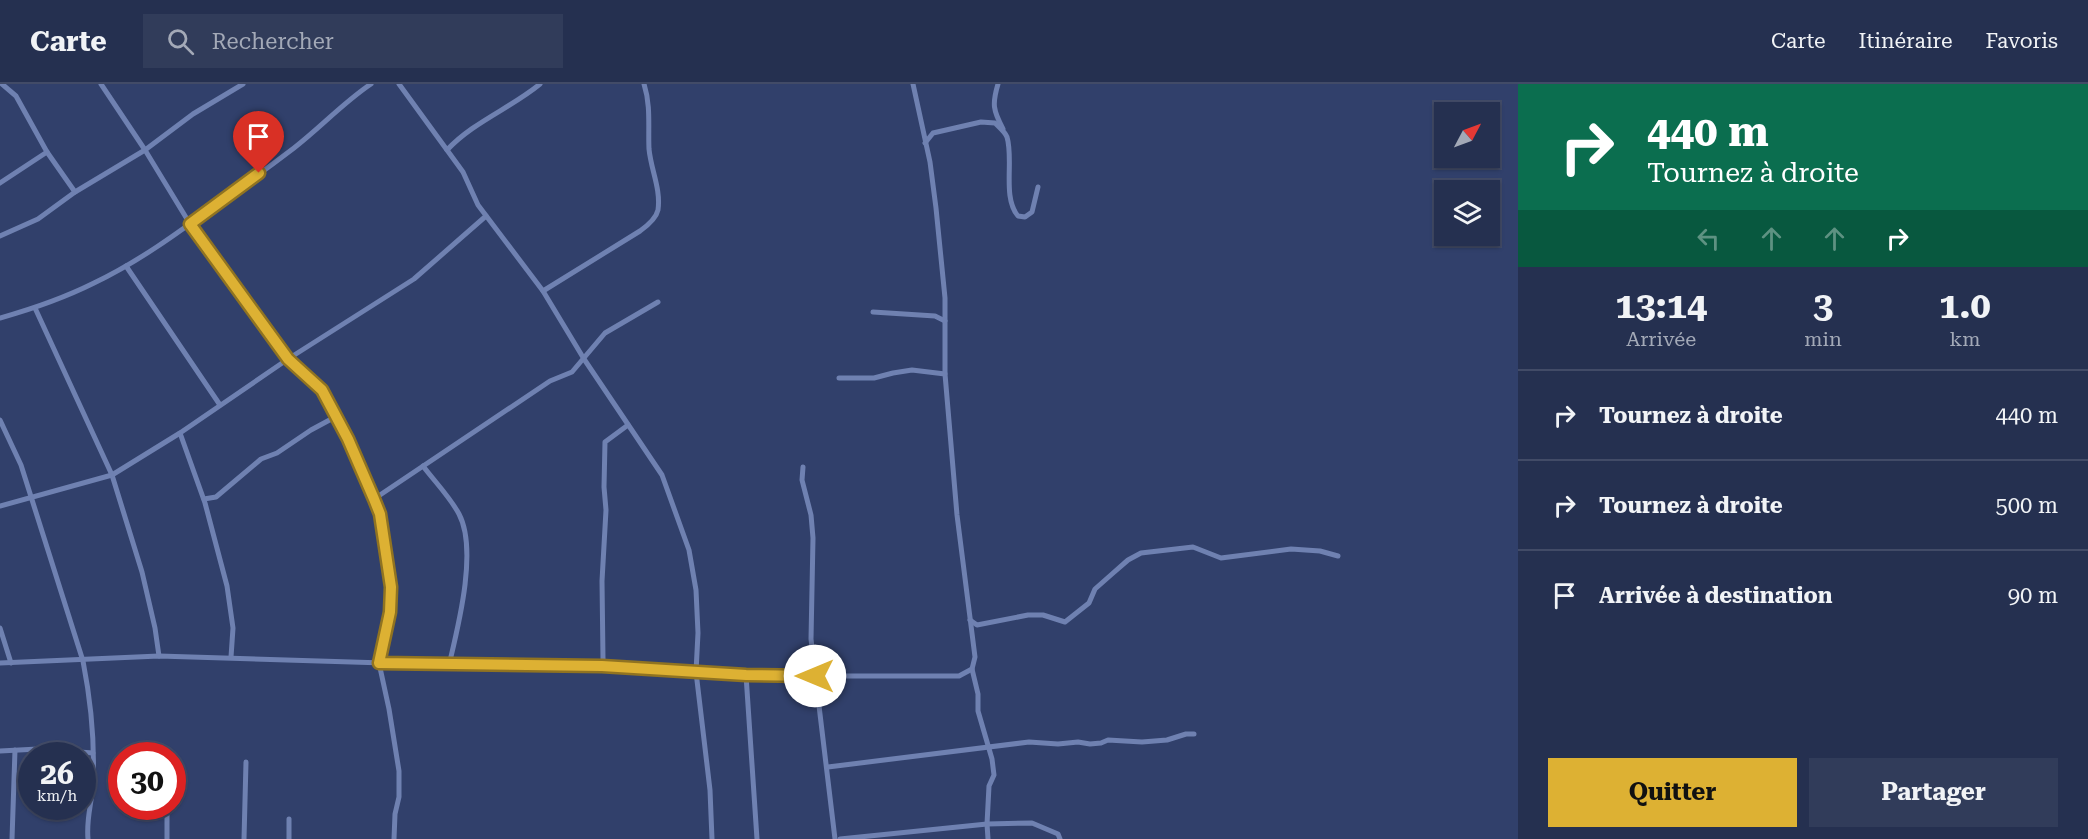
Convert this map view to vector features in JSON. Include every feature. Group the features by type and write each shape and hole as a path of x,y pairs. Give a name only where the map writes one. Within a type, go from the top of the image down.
{"street":[{"path":"3,84 16,96 47,152 75,192"},
{"path":"102,84 190,224 288,359 322,390 337,416 380,514 391,587 390,612 379,663 399,771 399,797 395,814 394,839"},
{"path":"0,236 38,219 75,192 145,150 193,114 243,84"},
{"path":"0,318 35,308 94,283 126,266 190,224 294,148 354,95 371,84"},
{"path":"399,84 463,172 478,205 543,291 584,359 662,475 689,550 696,590 698,633 696,672 710,790 712,839"},
{"path":"447,150 459,137 514,104 540,84"},
{"path":"543,291 649,225 658,212 656,180 649,151 650,118 644,84"},
{"path":"913,84 930,162 936,208 945,298 945,374 957,514 975,657 972,669 994,775 989,786 988,839"},
{"path":"998,84 993,102 996,115 1007,135 1011,199 1013,211 1018,216 1025,217 1032,212 1038,187"},
{"path":"925,143 933,133 981,122 995,123 1007,135"},
{"path":"0,183 47,152"},
{"path":"0,506 112,475 414,279 486,216"},
{"path":"126,266 220,405"},
{"path":"374,499 550,381 572,372 605,333 658,302"},
{"path":"35,308 112,475 142,573 159,656"},
{"path":"873,312 935,316 945,321"},
{"path":"838,378 874,378 912,370 945,374"},
{"path":"204,499 216,497 261,459 277,453 310,430 337,416"},
{"path":"0,420 21,465 82,661 93,718 93,742"},
{"path":"602,666 602,581 606,510 603,456 605,442 628,425"},
{"path":"180,433 204,499 231,607 233,628 231,657"},
{"path":"423,466 460,515 465,534 466,557 462,613 449,665"},
{"path":"803,467 802,480 811,515 813,538 811,639 835,839"},
{"path":"970,620 977,625 1028,615 1043,615 1065,622 1089,603 1095,590 1112,574 1128,560 1141,553 1193,547 1221,558 1291,549 1320,551 1338,556"},
{"path":"0,628 11,663"},
{"path":"0,663 159,656 449,665 602,666 746,675 959,676 972,669"},
{"path":"746,675 757,839"},
{"path":"828,767 1029,742 1058,744 1078,742 1090,744 1108,740 1143,742 1194,734"},
{"path":"12,839 15,750"},
{"path":"0,751 18,750"},
{"path":"243,839 246,762"},
{"path":"289,819 289,839"},
{"path":"87,820 88,839"},
{"path":"167,820 167,839"},
{"path":"840,839 987,824 1032,823 1058,834 1060,839"}],"route":[{"path":"259,173 190,224 288,359 322,390 348,439 374,499 380,514 391,587 390,612 379,663 602,666 746,675 815,676"}]}
